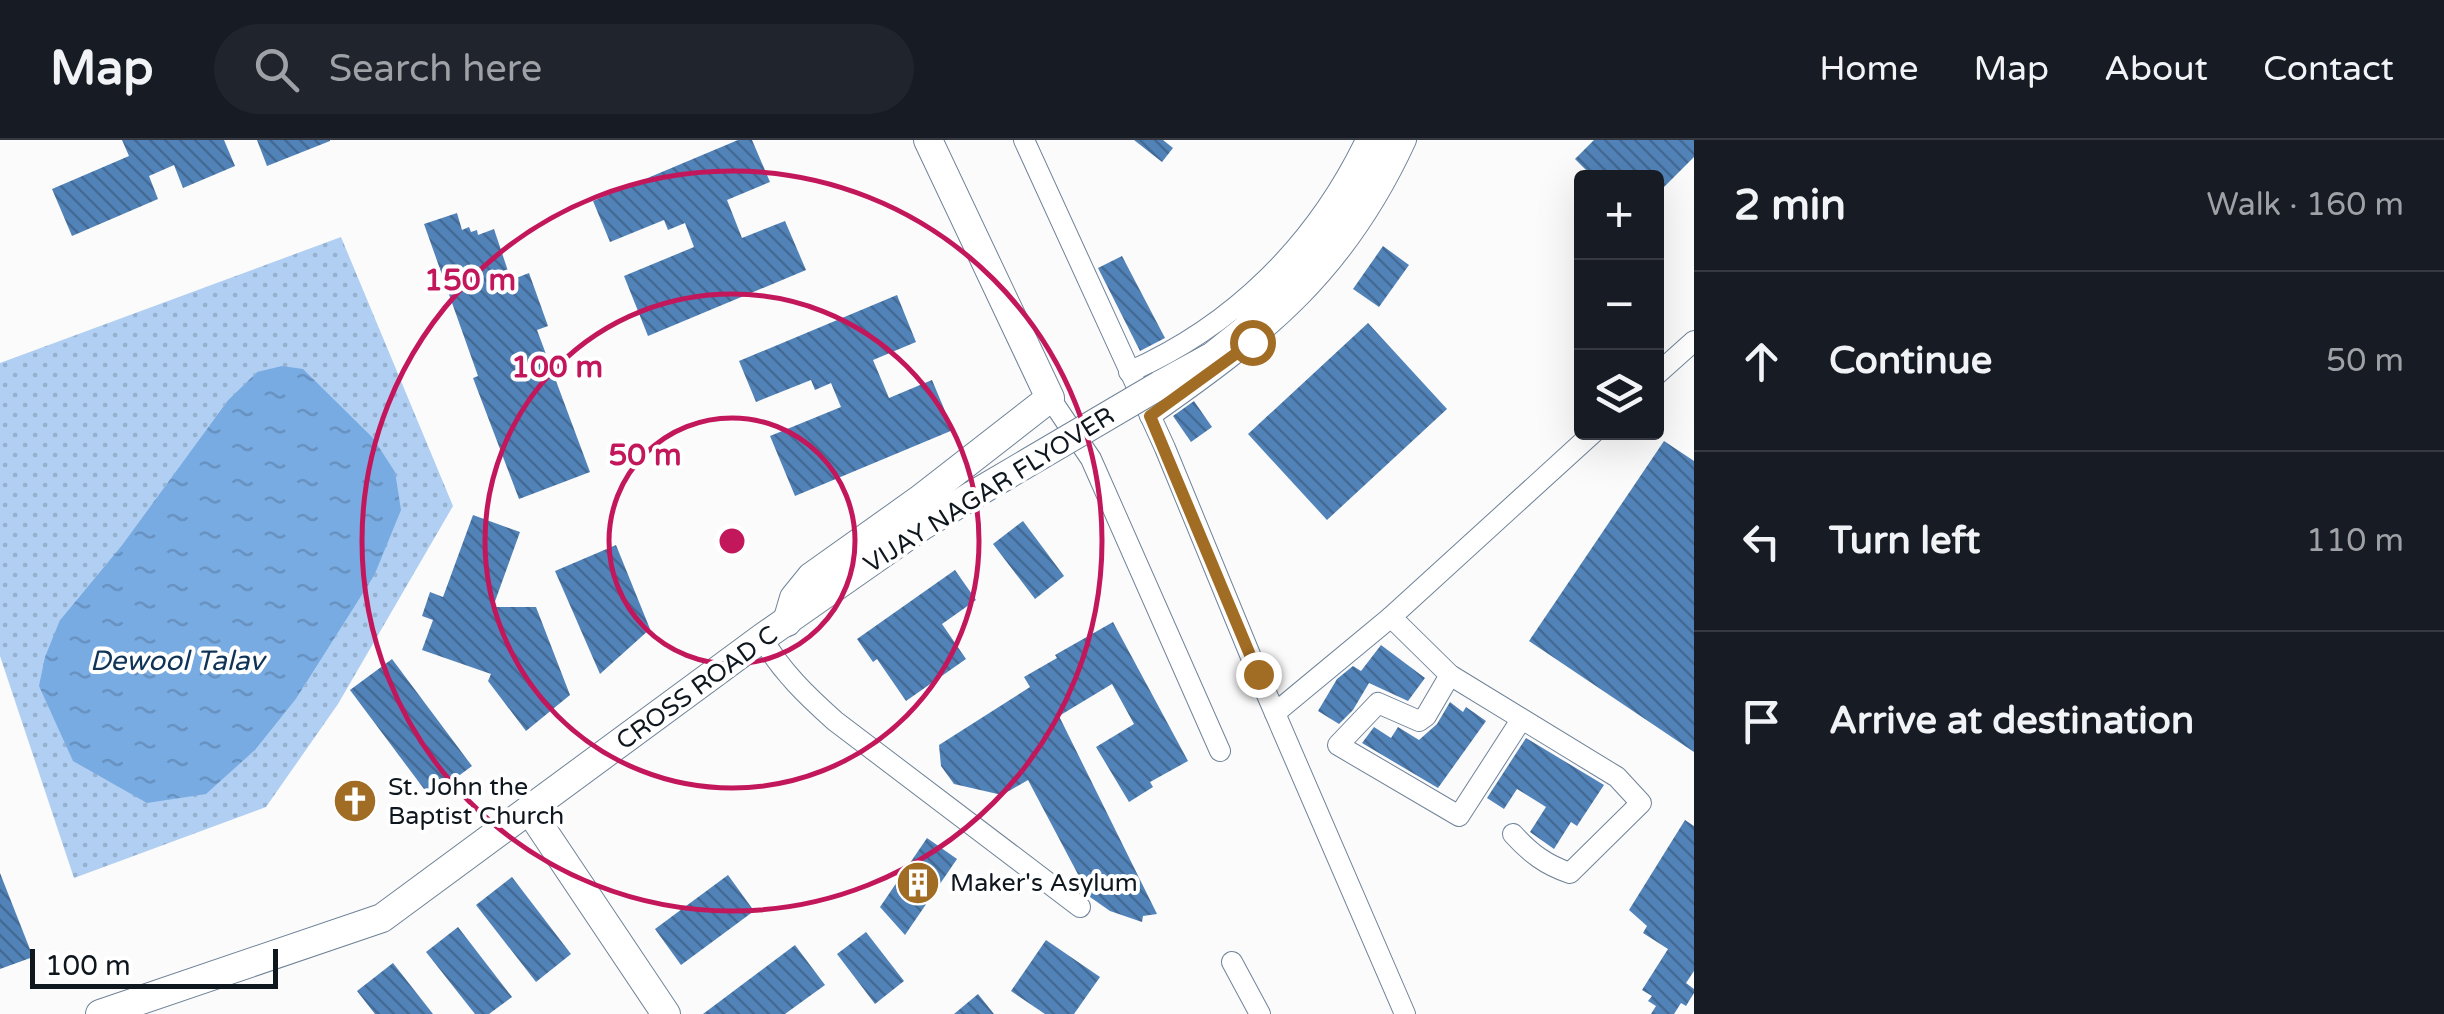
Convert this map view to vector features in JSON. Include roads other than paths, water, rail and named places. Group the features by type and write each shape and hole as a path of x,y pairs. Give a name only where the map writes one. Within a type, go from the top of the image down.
{"main road":[{"path":"928,140 1050,398"},
{"name":"VIJAY NAGAR FLYOVER","path":"796,616 922,526 1212,356 1243,332 1314,259 1357,201 1370,141"},
{"name":"CROSS ROAD C","path":"100,1014 382,918 796,616 794,598 810,577 919,500 1050,398"},
{"path":"530,811 666,1014"}],"street":[{"path":"1024,140 1150,416 1405,1014"},
{"path":"1150,416 1252,342 1325,272 1376,200 1406,140"},
{"path":"1129,372 1204,332 1262,285 1320,222 1370,141"},
{"path":"1664,369 1694,341"},
{"path":"1050,398 1091,459 1220,751"},
{"path":"1275,713 1391,617 1585,440"},
{"path":"1391,617 1450,674 1618,777 1640,803 1570,873 1533,855 1513,834"},
{"path":"762,638 808,697 836,721 1080,907"},
{"path":"1450,674 1426,716 1418,722 1378,702 1338,744 1460,816 1521,720"},
{"path":"1232,962 1260,1014"}],"water":[{"name":"Dewool Talav","path":"282,366 303,369 373,438 395,472 401,510 374,576 296,699 256,749 206,794 147,803 73,761 39,686 45,657 60,620 122,545 228,400 257,372"}],"place":[{"name":"St. John the Baptist Church","path":"355,801"},
{"name":"Maker's Asylum","path":"918,883"}]}
